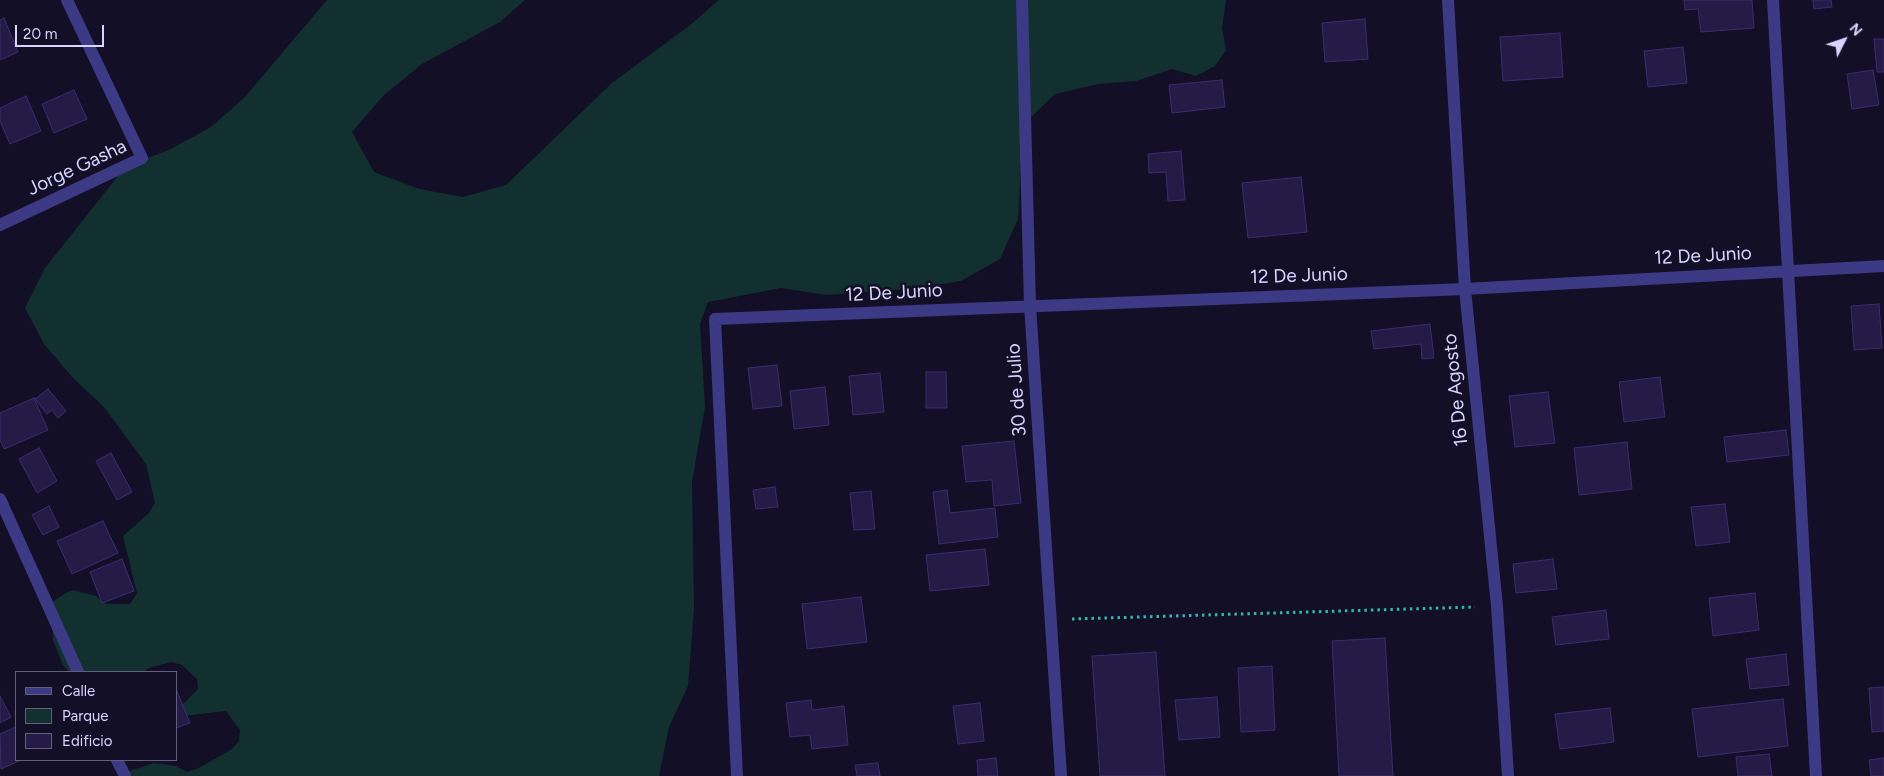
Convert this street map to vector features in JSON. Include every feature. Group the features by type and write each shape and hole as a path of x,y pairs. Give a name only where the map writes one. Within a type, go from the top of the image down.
{"street":[{"name":"Jorge Gasha","path":"0,225 142,158 67,0"},
{"name":"30 de Julio","path":"1022,0 1030,305 1061,776"},
{"name":"16 De Agosto","path":"1448,0 1465,289 1497,606 1508,776"},
{"path":"1773,0 1816,776"},
{"name":"12 De Junio","path":"737,776 715,320 1030,305 1465,289 1884,266"},
{"path":"0,499 78,671"},
{"path":"117,761 124,776"}],"path":[{"path":"1051,620 1497,606"}],"green space":[{"path":"327,0 525,0 500,22 422,64 384,95 352,132 374,172 419,189 463,197 506,185 612,83 689,26 719,0 1226,0 1222,28 1226,50 1215,66 1196,76 1172,69 1136,81 1098,84 1055,94 1023,125 1018,219 1000,259 961,281 917,288 827,295 781,288 708,302 700,324 705,407 692,482 694,608 688,686 669,727 659,776 124,776 129,771 154,763 176,766 187,772 199,768 232,749 239,741 240,730 226,711 184,716 182,705 198,689 197,679 182,665 171,662 144,671 68,671 63,665 53,640 51,603 73,590 96,596 106,604 130,604 137,593 123,536 148,514 155,503 146,464 104,407 73,378 44,344 25,308 45,268 125,167 171,149 211,127 244,98"}],"building":[{"path":"1684,0 1752,0 1754,28 1701,32 1698,9 1685,10"},
{"path":"1813,0 1831,0 1832,7 1814,9"},
{"path":"4,18 18,52 0,60 0,20"},
{"path":"1365,19 1368,59 1325,62 1322,23"},
{"path":"1560,33 1563,77 1503,81 1500,37"},
{"path":"1874,39 1884,39 1884,72 1877,72"},
{"path":"1683,47 1687,83 1648,87 1644,51"},
{"path":"1873,70 1879,105 1852,109 1847,74"},
{"path":"1222,80 1225,107 1172,113 1169,85"},
{"path":"74,90 87,119 54,133 42,104"},
{"path":"26,96 41,131 10,144 0,121 0,108"},
{"path":"1181,151 1185,200 1168,201 1166,172 1149,173 1148,154"},
{"path":"1301,177 1307,232 1248,238 1242,183"},
{"path":"1879,304 1882,348 1854,350 1851,306"},
{"path":"1430,324 1434,358 1422,359 1421,344 1374,349 1371,331"},
{"path":"777,365 782,406 753,409 748,368"},
{"path":"926,372 946,372 947,408 926,408"},
{"path":"880,373 884,412 853,415 849,376"},
{"path":"1660,377 1665,417 1624,422 1619,382"},
{"path":"825,387 829,425 794,429 790,391"},
{"path":"48,389 66,411 58,418 52,410 47,414 35,399"},
{"path":"1548,392 1555,443 1515,447 1509,396"},
{"path":"34,398 48,430 4,449 0,440 0,413"},
{"path":"1786,430 1789,455 1727,462 1724,437"},
{"path":"1014,441 1021,503 994,506 992,480 966,482 962,446"},
{"path":"1627,442 1632,489 1579,495 1574,448"},
{"path":"39,448 57,481 37,493 19,459"},
{"path":"111,453 132,492 117,500 96,461"},
{"path":"775,487 778,507 756,509 753,490"},
{"path":"947,490 950,513 995,508 998,537 939,544 933,492"},
{"path":"871,491 875,529 854,530 850,493"},
{"path":"1725,504 1730,542 1696,546 1691,507"},
{"path":"49,506 59,527 43,535 32,515"},
{"path":"103,521 118,553 72,574 57,541"},
{"path":"985,549 989,585 930,591 926,555"},
{"path":"122,559 134,591 102,603 90,572"},
{"path":"1553,559 1557,589 1516,593 1513,564"},
{"path":"1755,593 1759,630 1713,636 1709,598"},
{"path":"861,597 867,642 807,649 802,604"},
{"path":"1606,610 1609,639 1556,645 1552,617"},
{"path":"1385,638 1393,776 1339,776 1332,641"},
{"path":"1156,652 1165,776 1100,776 1092,656"},
{"path":"1786,654 1789,685 1750,689 1746,659"},
{"path":"1272,666 1275,730 1241,732 1238,668"},
{"path":"1884,687 1884,731 1872,732 1869,688"},
{"path":"178,694 190,723 178,727"},
{"path":"0,696 11,717 0,723"},
{"path":"1217,697 1220,737 1179,740 1175,700"},
{"path":"1783,699 1788,746 1698,757 1692,709"},
{"path":"811,700 812,710 844,706 848,745 812,749 810,735 790,737 786,703"},
{"path":"980,703 984,741 958,744 953,706"},
{"path":"1610,708 1614,742 1560,749 1555,714"},
{"path":"15,727 15,761 19,761 1,769 0,734"},
{"path":"1769,754 1772,776 1738,776 1736,757"},
{"path":"996,758 998,776 978,776 977,760"},
{"path":"1884,758 1884,776 1871,776 1869,760"},
{"path":"878,763 880,776 857,776 855,765"}]}
